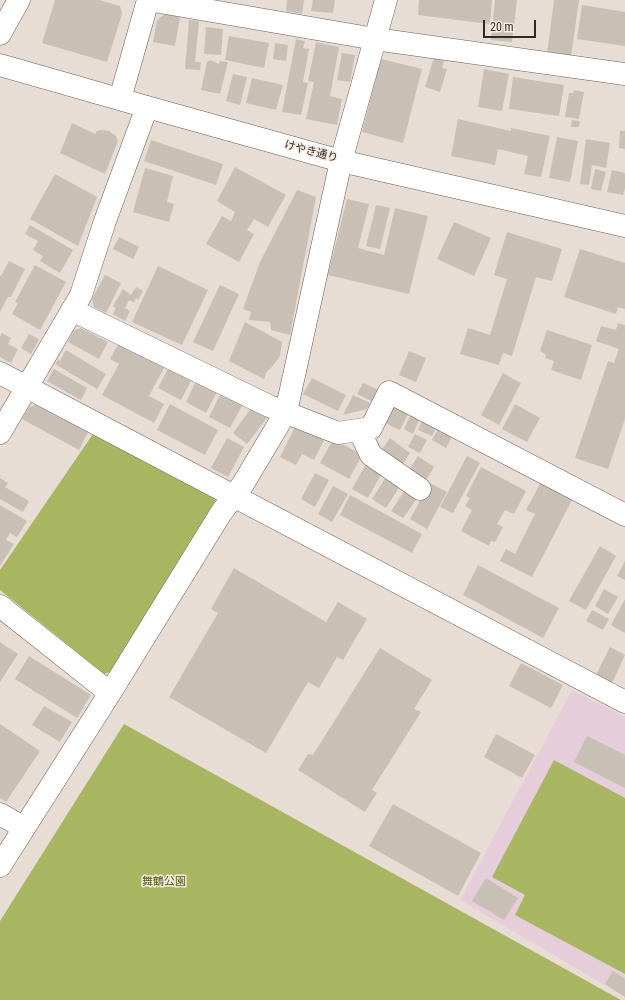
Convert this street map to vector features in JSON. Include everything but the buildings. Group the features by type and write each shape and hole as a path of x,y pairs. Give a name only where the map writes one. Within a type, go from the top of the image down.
{"main road":[{"path":"0,34 19,0"},
{"path":"130,0 135,15 141,24"},
{"path":"120,99 148,0 375,39 625,74"},
{"path":"0,866 110,693 221,512 243,484 286,412 341,160 386,0"},
{"name":"けやき通り","path":"0,65 341,160 625,226"},
{"path":"0,433 80,295 105,221 147,107"},
{"path":"72,310 269,406 338,434 371,428 389,392 625,515"},
{"path":"0,373 625,702"},
{"path":"359,430 371,455 420,489"},
{"path":"0,606 110,693"},
{"path":"0,814 24,828"}],"shaded area":[{"path":"572,690 625,717 625,997 460,900"}],"green space":[{"path":"95,431 217,498 110,672 104,674 0,590 0,570"},
{"name":"舞鶴公園","path":"124,724 621,1000 0,1000 0,921"},
{"path":"554,760 625,798 625,974 515,915 525,895 492,877"}]}
